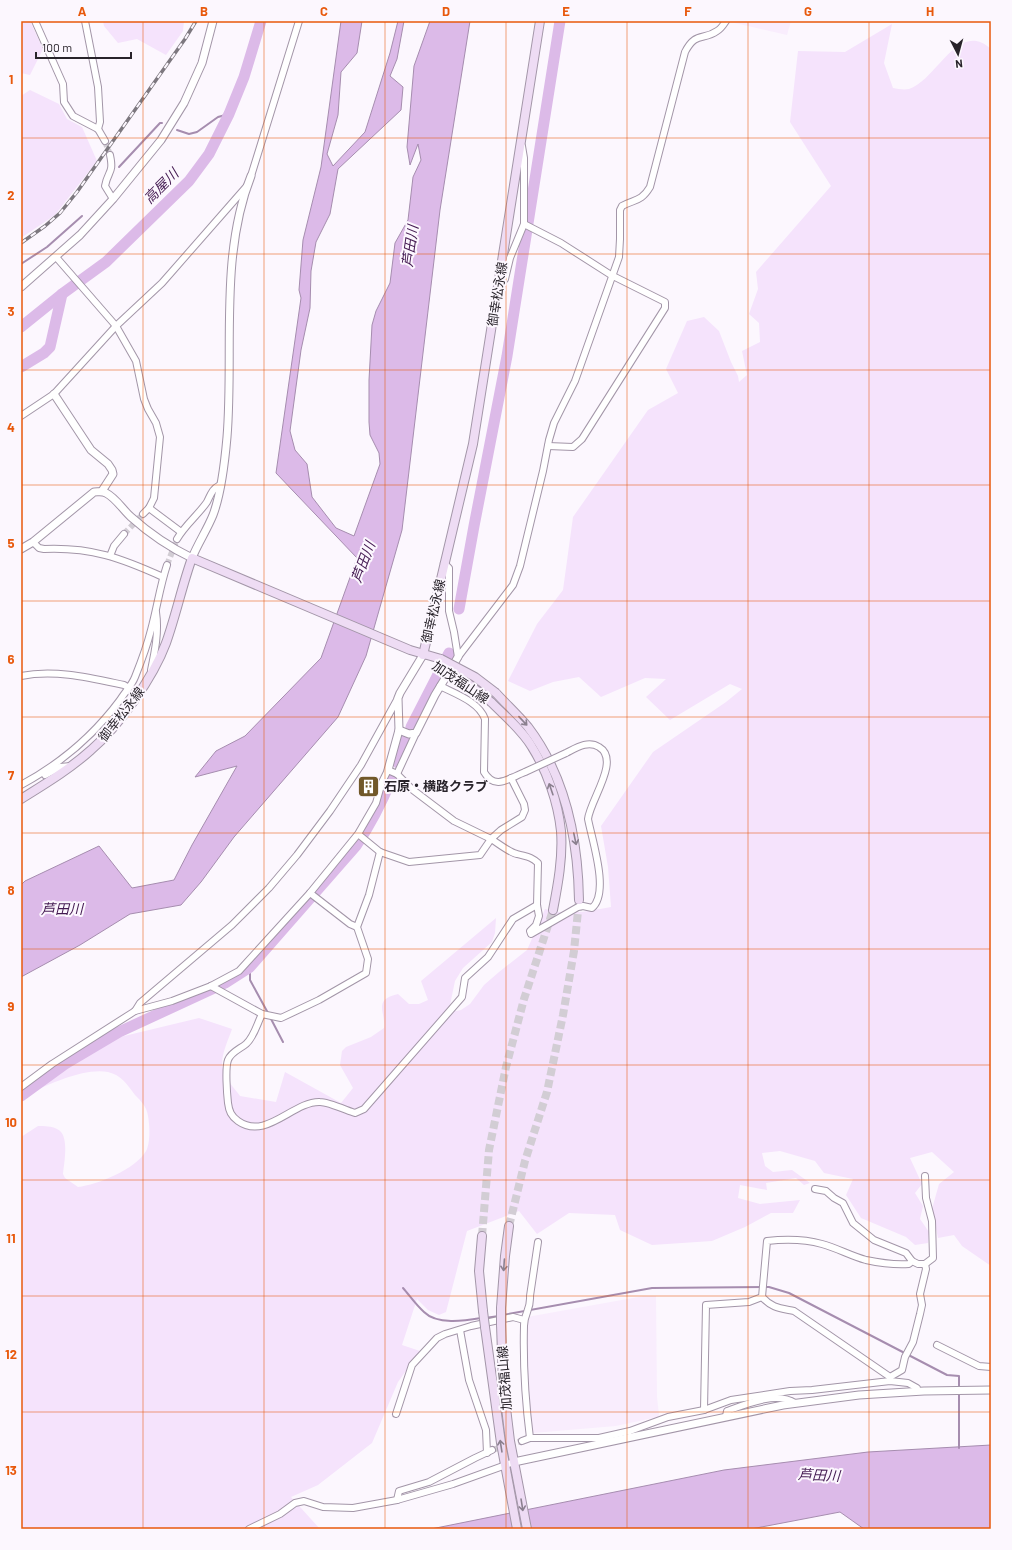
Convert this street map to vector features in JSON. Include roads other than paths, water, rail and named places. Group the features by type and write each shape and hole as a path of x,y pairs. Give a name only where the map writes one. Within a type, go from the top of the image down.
{"main road":[{"name":"御幸松永線","path":"21,799 71,766 92,750 113,728 132,703 149,677 166,644 192,558 423,655 473,444 540,21"},
{"name":"加茂福山線","path":"423,655 441,659 475,677 496,693 527,726 542,747 555,773 565,800 576,842 579,869 579,900"},
{"name":"加茂福山線","path":"423,655 438,668 469,684 491,702 516,726 532,746 546,776 555,802 561,830 560,873 553,910"},
{"name":"加茂福山線","path":"509,1226 501,1308 503,1383 514,1462 526,1529"},
{"name":"加茂福山線","path":"482,1236 479,1271 483,1311 504,1465 517,1529"}],"street":[{"path":"35,21 63,84 64,102 73,116 98,129 105,141"},
{"path":"85,21 98,87 100,122 98,129"},
{"path":"21,287 80,236 113,199 161,140 184,103 202,63 213,21"},
{"path":"21,416 54,394 115,325 162,283 247,186 252,176 299,21"},
{"path":"397,774 440,686 458,657 513,585 520,566 554,422 575,380 618,257 620,239 620,210 622,206 637,201 645,196 650,187 685,52 695,39 717,32 726,21"},
{"path":"498,287 505,279 510,258 527,225 524,158 521,142"},
{"path":"110,155 112,171 106,181 105,186 113,199"},
{"path":"21,549 33,542 94,492 102,491 108,494 126,513 148,532 168,546 192,558 197,544 213,514 220,485 227,438 229,407 230,291 233,255 247,186"},
{"path":"527,225 561,243 611,275 665,302 665,308 582,439 573,447 548,446"},
{"path":"56,256 115,325 136,361 144,400 156,423 160,437 154,498 149,508 143,514"},
{"path":"54,394 91,450 108,464 112,470 113,474 102,491"},
{"path":"177,540 181,532 202,509 213,488 220,485"},
{"path":"149,508 181,532"},
{"path":"110,556 114,546 124,534"},
{"path":"33,542 39,548 44,549 75,550 110,556 130,562 163,578"},
{"path":"444,563 449,568 449,611 458,657"},
{"path":"23,783 64,758 110,714 129,688 135,678 151,630 167,565"},
{"path":"149,677 156,644 158,622 156,608"},
{"path":"135,1011 140,1003 232,925 269,888 297,855 330,811 361,765 402,688 423,655"},
{"path":"21,676 57,673 84,676 124,685 129,688"},
{"path":"388,770 397,774 413,790 454,821 491,839 517,854 523,854 532,858 538,864 537,904 539,916 536,925 530,931 531,934 578,908 583,906 592,908 597,904 600,896 600,879 588,819 589,812 605,774 607,759 605,752 595,744 587,744 511,778 498,783 493,782 487,778 484,772 485,719 482,711 461,696 440,686"},
{"path":"21,1087 52,1064 135,1011 172,1001 212,986 239,971 361,836 376,803 382,782 388,770 399,730 398,698"},
{"path":"399,730 410,734 416,733"},
{"path":"23,783 36,780 60,767 71,766"},
{"path":"361,836 380,852 413,863 480,855 491,839 501,830 522,817 525,810 524,804 511,778"},
{"path":"212,986 266,1015 281,1018 350,984 366,973 368,958 357,927 369,895 380,852"},
{"path":"310,893 350,924 357,927"},
{"path":"266,1015 246,1044 235,1051 228,1060 226,1092 231,1116 241,1123 252,1126 264,1125 286,1116 305,1105 320,1102 355,1113 364,1109 462,997 465,978 488,957 513,920 537,904"},
{"path":"815,1189 826,1191 834,1198 843,1202 853,1223 874,1240 906,1253 912,1261 918,1264 925,1264 933,1258 932,1221 926,1198 925,1176"},
{"path":"890,1379 794,1311 775,1307 769,1304 762,1294 767,1241 783,1239 823,1244 865,1260 894,1265 909,1264 912,1261"},
{"path":"530,1438 524,1390 524,1320 531,1305 530,1296 538,1242"},
{"path":"890,1379 902,1370 905,1357 912,1342 922,1305 920,1294 926,1269 925,1264"},
{"path":"704,1410 706,1305 748,1302 762,1294"},
{"path":"396,1414 412,1365 436,1338 471,1326 513,1317 524,1320"},
{"path":"397,1500 399,1491 429,1482 490,1452 486,1430 469,1380 460,1330"},
{"path":"938,1345 979,1366 991,1367"},
{"path":"726,1416 727,1411 758,1398 790,1391 812,1390 890,1379 908,1383 916,1388 917,1391"},
{"path":"248,1529 280,1514 295,1503 304,1501 323,1507 352,1508 397,1500 454,1484 514,1462 616,1437 795,1403 859,1395 917,1391 991,1390"},
{"path":"522,1441 530,1438 616,1437 668,1417 704,1410 731,1400 758,1398 788,1399 795,1403"}],"water":[{"name":"芦田川","path":"341,21 362,21 357,53 341,72 338,115 327,154 333,166 365,132 390,53 398,21 404,21 397,59 390,76 403,87 401,110 338,169 330,214 316,242 311,271 310,308 301,350 290,431 295,450 307,464 312,497 336,528 354,536 380,464 379,453 370,435 369,422 369,380 372,325 376,311 390,283 395,243 408,220 413,177 421,160 418,144 410,165 407,147 414,66 430,21 470,21 440,210 402,530 366,656 338,717 234,837 201,882 181,905 130,914 80,945 21,977 21,885 25,881 99,846 132,888 174,880 237,766 195,777 216,751 245,736 321,658 357,558 276,473 301,298 299,290 303,240 321,167"},
{"name":"芦田川","path":"991,1445 991,1529 864,1529 840,1512 751,1529 431,1529 724,1470 868,1452"}],"waterway":[{"name":"高屋川","path":"21,327 62,294 106,262 189,181 209,154 229,114 244,77 261,21"},
{"path":"459,609 507,356 560,21"},
{"path":"177,130 189,134 197,132 218,117 229,114"},
{"path":"119,167 160,123 162,123"},
{"path":"21,264 47,247 82,216"},
{"path":"21,367 44,353 50,347 62,294"},
{"path":"411,727 449,653"},
{"path":"398,763 406,739"},
{"path":"21,1096 65,1064 119,1032 225,983 250,967 356,846 376,813 392,778"},
{"path":"250,967 250,980 268,1013"},
{"path":"270,1017 283,1042"},
{"path":"503,1315 652,1288 769,1287 789,1293 947,1375 959,1376 959,1388"},
{"path":"403,1288 421,1309 429,1316 436,1319 451,1321 481,1318"},
{"path":"485,1318 499,1316"},
{"path":"959,1392 959,1448"}],"tunnel":[{"path":"105,141 110,155"},
{"path":"124,534 143,514"},
{"path":"167,565 177,539"},
{"path":"509,1226 525,1161 547,1092 563,1015 574,951 579,901"},
{"path":"482,1236 489,1150 506,1067 524,999 553,910"},
{"path":"492,1450 522,1441"}],"railway":[{"path":"21,243 60,213 77,192 185,39 196,21"}],"place":[{"name":"石原・横路クラブ","path":"368,786"}]}
